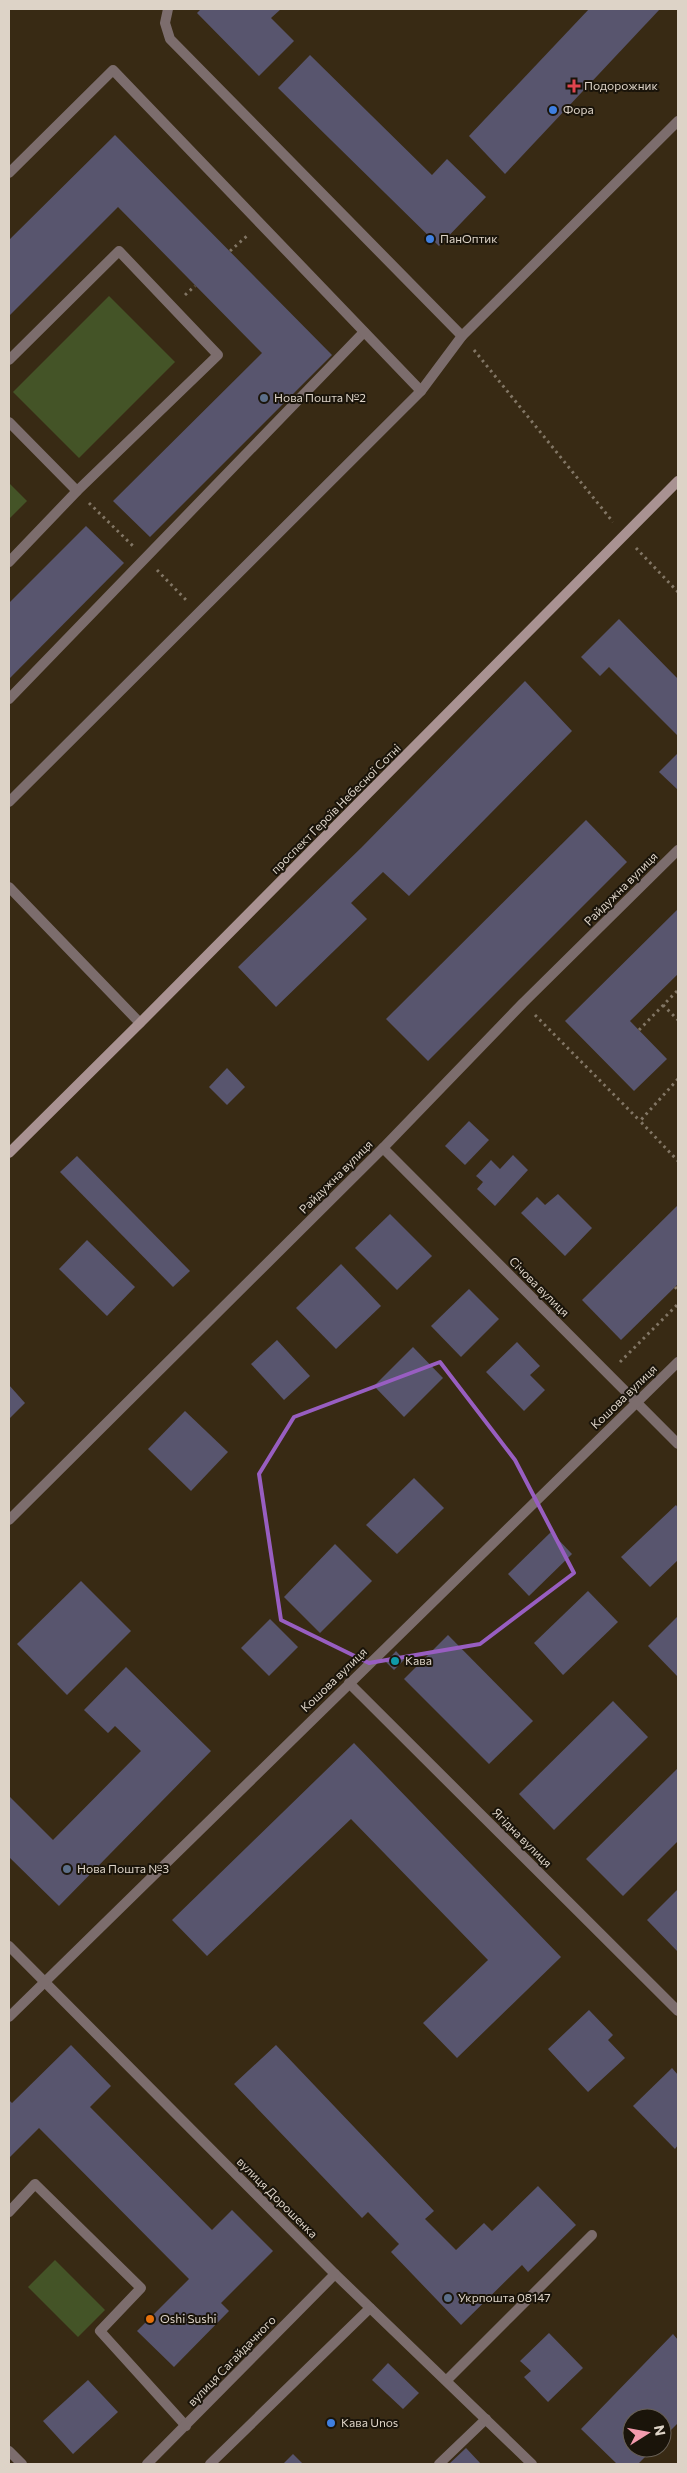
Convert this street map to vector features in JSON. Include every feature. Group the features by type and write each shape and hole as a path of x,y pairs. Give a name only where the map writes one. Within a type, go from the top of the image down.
{"street":[{"path":"168,9 165,23 170,39 462,336"},
{"path":"9,174 113,70 421,391"},
{"path":"9,802 421,391 462,336 678,121"},
{"path":"9,360 119,252 218,355 77,491 9,562"},
{"path":"9,699 364,332"},
{"path":"9,422 77,491"},
{"name":"проспект Героїв Небесної Сотні","path":"9,1152 140,1023 678,481"},
{"name":"Райдужна вулиця","path":"9,1520 383,1148 523,1003 678,850"},
{"path":"9,887 140,1023"},
{"name":"Січова вулиця","path":"383,1148 678,1444"},
{"name":"Кошова вулиця","path":"9,2017 636,1401 678,1362"},
{"name":"Ягідна вулиця","path":"349,1683 678,2011"},
{"name":"вулиця Дорошенка","path":"9,1946 335,2274 532,2464"},
{"path":"9,2212 35,2184 141,2288 100,2331 186,2426"},
{"path":"447,2380 592,2234"},
{"name":"вулиця Сагайдачного","path":"147,2464 335,2274"},
{"path":"210,2464 370,2308"},
{"path":"439,2464 486,2419"},
{"path":"9,2451 22,2464"}],"path":[{"path":"230,251 260,224"},
{"path":"462,336 625,536 678,592"},
{"path":"639,1030 678,990"},
{"path":"523,1003 678,1160"},
{"path":"663,1005 678,1020"},
{"path":"640,1122 678,1079"},
{"path":"608,1373 678,1304"}],"highlighted area":[{"path":"440,1362 515,1460 574,1573 480,1644 369,1663 281,1620 259,1474 294,1417"}],"green space":[{"path":"109,296 175,362 79,458 13,392"},
{"path":"9,483 27,501 9,519"},
{"path":"55,2260 105,2310 78,2337 28,2287"}],"building":[{"path":"201,9 281,9 271,18 294,41 259,76 197,13"},
{"path":"589,9 660,9 505,174 469,136"},
{"path":"310,55 432,175 447,159 486,197 439,246 278,88"},
{"path":"115,135 332,355 150,537 113,501 262,353 118,207 9,316 9,240"},
{"path":"86,526 124,563 9,679 9,603"},
{"path":"619,619 678,679 678,736 609,667 600,676 581,657"},
{"path":"525,681 572,731 409,896 383,872 351,903 367,919 276,1007 238,967 361,848"},
{"path":"678,753 678,790 659,772"},
{"path":"586,820 627,862 428,1061 386,1019"},
{"path":"678,909 678,974 630,1021 667,1059 634,1091 565,1021"},
{"path":"227,1068 245,1087 227,1105 209,1087"},
{"path":"469,1121 489,1140 465,1165 445,1146"},
{"path":"513,1155 528,1170 495,1206 477,1189 483,1182 476,1176 491,1160 500,1169"},
{"path":"77,1156 190,1271 173,1287 60,1172"},
{"path":"558,1194 592,1228 565,1256 521,1213 537,1197 545,1205"},
{"path":"678,1205 678,1284 621,1340 582,1300"},
{"path":"390,1214 432,1256 397,1290 355,1248"},
{"path":"87,1240 135,1287 107,1316 59,1269"},
{"path":"341,1264 381,1306 336,1349 296,1308"},
{"path":"469,1289 499,1319 461,1357 431,1326"},
{"path":"277,1340 310,1376 284,1400 251,1364"},
{"path":"517,1342 540,1366 530,1375 545,1390 524,1411 486,1372"},
{"path":"413,1347 443,1378 404,1417 374,1386"},
{"path":"9,1385 25,1403 9,1419"},
{"path":"185,1411 228,1452 191,1491 148,1449"},
{"path":"414,1478 444,1508 397,1554 366,1525"},
{"path":"676,1505 678,1508 678,1560 650,1587 621,1557"},
{"path":"551,1532 572,1554 529,1596 508,1574"},
{"path":"335,1544 372,1581 320,1633 284,1597"},
{"path":"81,1581 131,1631 67,1695 17,1644"},
{"path":"588,1591 618,1622 563,1675 534,1643"},
{"path":"678,1616 678,1677 648,1646"},
{"path":"270,1619 298,1647 269,1676 241,1648"},
{"path":"448,1635 533,1721 489,1764 404,1679"},
{"name":"Кава","path":"396,1651 404,1660 394,1670 386,1662"},
{"path":"126,1667 211,1751 59,1906 9,1857 9,1796 53,1840 141,1751 115,1726 108,1733 84,1710"},
{"path":"613,1701 648,1737 554,1830 519,1794"},
{"path":"354,1743 561,1957 457,2058 423,2023 488,1960 351,1819 207,1956 172,1920"},
{"path":"677,1769 678,1841 623,1896 586,1859"},
{"path":"678,1889 678,1952 647,1920"},
{"path":"589,2010 613,2035 608,2040 625,2058 588,2092 548,2049"},
{"path":"71,2045 111,2086 90,2107 212,2230 232,2210 273,2251 221,2303 229,2311 174,2367 137,2331 189,2279 39,2128 9,2158 9,2100 12,2103"},
{"path":"276,2045 434,2211 425,2219 456,2250 484,2223 492,2231 538,2186 576,2225 528,2272 522,2265 461,2325 391,2252 399,2244 368,2212 362,2218 234,2084"},
{"path":"672,2068 678,2075 678,2145 675,2149 633,2106"},
{"path":"549,2333 583,2368 548,2402 524,2377 531,2371 520,2361"},
{"path":"673,2334 678,2340 678,2423 672,2429 672,2408 622,2408 622,2458 644,2458 638,2464 617,2464 581,2429"},
{"path":"388,2363 419,2393 403,2409 372,2380"},
{"path":"88,2380 118,2412 73,2454 43,2421"},
{"path":"466,2448 481,2464 449,2464"},
{"path":"293,2454 303,2464 283,2464"}],"place":[{"name":"Подорожник","path":"574,86"},
{"name":"Фора","path":"553,110"},
{"name":"ПанОптик","path":"430,239"},
{"name":"Нова Пошта №2","path":"264,398"},
{"name":"Кава","path":"395,1661"},
{"name":"Нова Пошта №3","path":"67,1869"},
{"name":"Укрпошта 08147","path":"448,2298"},
{"name":"Oshi Sushi","path":"150,2319"},
{"name":"Кава Unos","path":"331,2423"}]}
